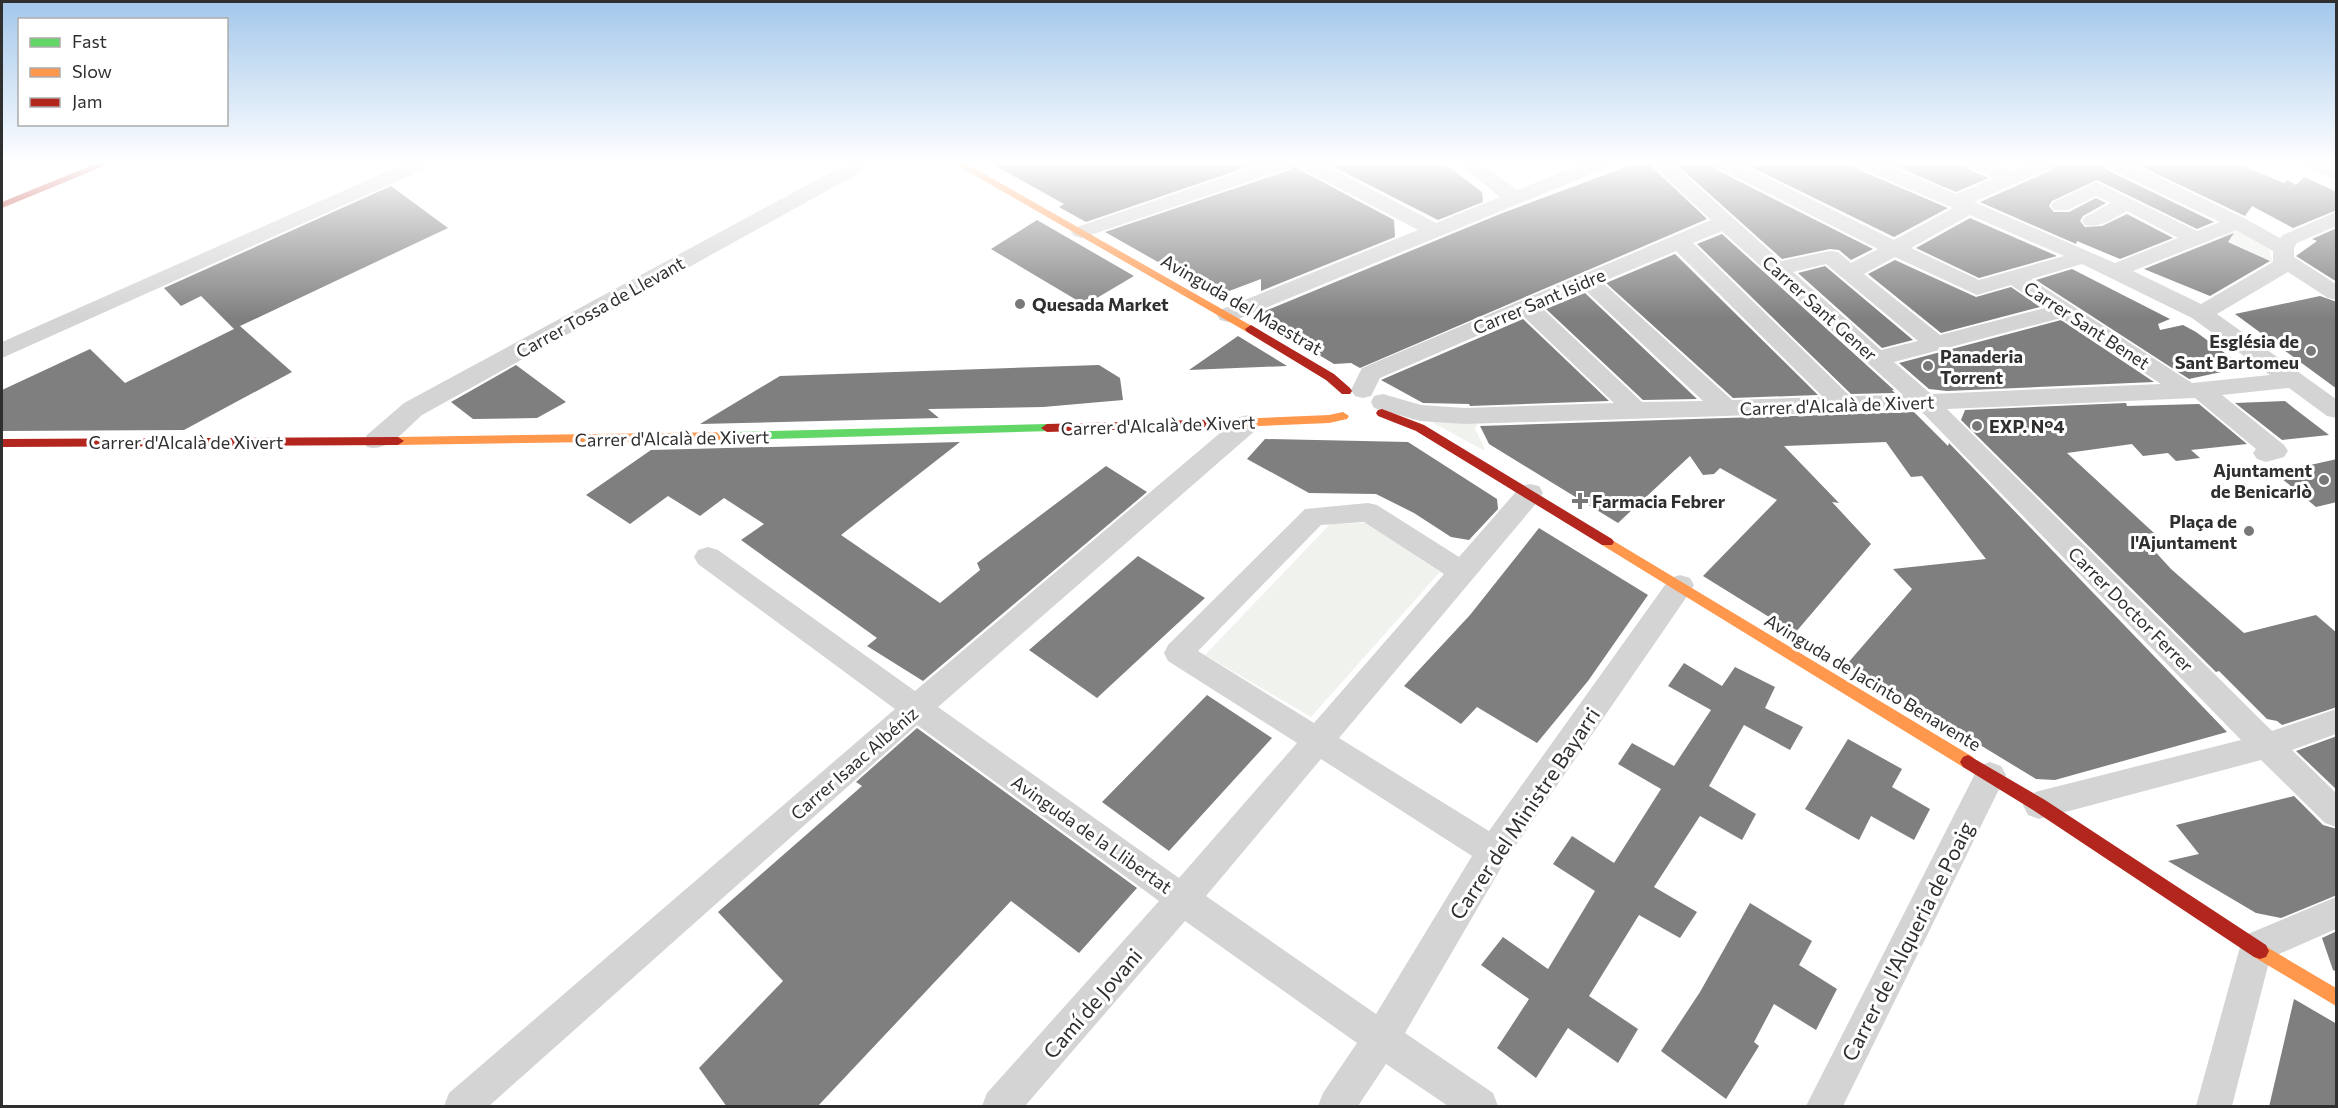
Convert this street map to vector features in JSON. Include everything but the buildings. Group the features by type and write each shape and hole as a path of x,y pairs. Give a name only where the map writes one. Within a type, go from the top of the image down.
{"street":[{"path":"2,351 304,216"},
{"name":"Carrer Tossa de Llevant","path":"376,441 412,409 766,216"},
{"name":"Avinguda del Maestrat","path":"1052,216 1228,315 1369,403"},
{"path":"1081,232 1129,216"},
{"path":"1407,216 1436,231"},
{"path":"1228,315 1473,216"},
{"name":"Carrer Sant Gener","path":"1718,216 1926,402"},
{"path":"1828,216 1977,288 2082,257"},
{"path":"1849,273 1894,249 1945,216"},
{"path":"1987,216 2113,271 2200,313 2337,410"},
{"path":"2092,221 2102,216"},
{"path":"2153,216 2195,238"},
{"path":"2224,216 2237,222 2337,293"},
{"path":"2200,313 2221,304 2284,266 2284,255 2290,239 2337,219"},
{"name":"Carrer Sant Isidre","path":"1369,403 1370,373 1725,222"},
{"path":"2113,271 2237,222"},
{"path":"1679,242 1845,405"},
{"path":"1776,269 1830,257 1936,344"},
{"name":"Carrer Sant Benet","path":"2015,278 2194,391 2275,451 2266,453"},
{"path":"1588,281 1726,408"},
{"path":"1527,307 1636,411"},
{"path":"1876,359 2064,310"},
{"name":"Carrer d'Alcalà de Xivert","path":"1369,403 1437,415 1636,411 2194,391 2293,380"},
{"path":"1357,421 1343,416 1336,407 1337,398 1369,403"},
{"name":"Carrer Doctor Ferrer","path":"1926,402 2267,746 2337,813"},
{"name":"Avinguda de Jacinto Benavente","path":"1369,403 1420,428 2039,805 2255,948 2337,998"},
{"name":"Carrer d'Alcalà de Xivert","path":"2,443 567,440 1248,423 1343,416"},
{"name":"Carrer Isaac Albéniz","path":"462,1107 915,709 1248,423"},
{"name":"Camí de Jovani","path":"1000,1107 1088,1009 1530,494"},
{"path":"1462,572 1368,512 1314,516 1178,653 1493,851"},
{"name":"Avinguda de la Llibertat","path":"708,557 915,709 1381,1040 1480,1107"},
{"name":"Carrer del Ministre Bayarri","path":"1336,1107 1381,1040 1493,851 1680,585"},
{"path":"2039,805 2267,746 2337,721"},
{"name":"Carrer de l'Alqueria de Poaig","path":"1824,1107 1990,775"},
{"path":"2214,1107 2255,948 2337,913"}],"shaded area":[{"path":"2239,229 2266,241 2273,263 2220,236"},
{"path":"1430,421 1477,424 1475,429 1485,449 1483,450"},
{"path":"1366,523 1440,572 1311,717 1205,655 1330,524"}],"traffic: fast":[{"path":"733,436 1047,428"}],"traffic: slow":[{"path":"1051,216 1251,329"},
{"path":"1234,423 1329,419 1343,416"},
{"path":"398,441 733,436"},
{"path":"1607,542 1968,762"},
{"path":"2260,951 2336,998"}],"traffic: jam":[{"path":"1251,329 1330,377 1346,391"},
{"path":"1382,413 1420,428 1607,542"},
{"path":"1047,428 1234,423"},
{"path":"2,443 398,441"},
{"path":"1968,762 2039,805 2260,951"}],"place":[{"name":"Quesada Market","path":"1020,304"},
{"name":"Església de Sant Bartomeu","path":"2311,351"},
{"name":"Panaderia Torrent","path":"1928,366"},
{"name":"EXP. N°4","path":"1977,426"},
{"name":"Ajuntament de Benicarlò","path":"2324,480"},
{"name":"Farmacia Febrer","path":"1580,501"},
{"name":"Plaça de l'Ajuntament","path":"2249,531"}]}
